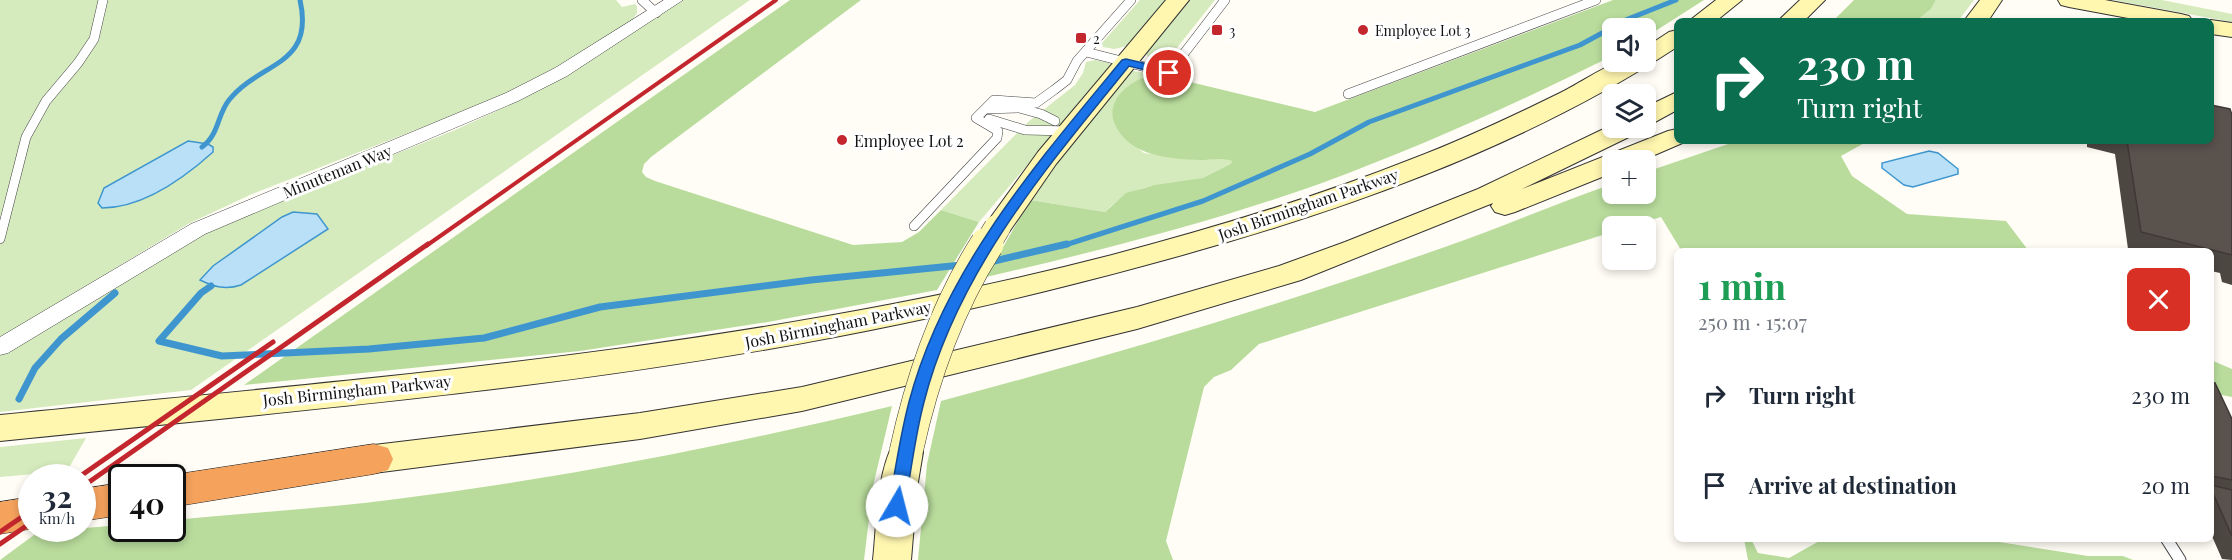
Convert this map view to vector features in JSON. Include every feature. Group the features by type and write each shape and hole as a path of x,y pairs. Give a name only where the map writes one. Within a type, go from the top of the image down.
{"highway":[{"path":"186,480 374,459"},
{"path":"186,489 374,459"},
{"path":"0,501 18,499"},
{"path":"0,518 18,515"}],"main road":[{"path":"892,560 899,488 916,402 939,338 964,282 1061,127 1129,59 1178,0"},
{"path":"1705,18 1731,0"},
{"path":"1793,18 1814,0"},
{"path":"1978,18 1991,0"},
{"path":"2069,0 2165,18"},
{"path":"2214,27 2232,30"},
{"path":"1656,51 1674,39"},
{"name":"Josh Birmingham Parkway","path":"0,428 572,368 767,338 1041,284 1241,229 1380,181 1511,127 1619,72"},
{"path":"1656,111 1674,101"},
{"path":"1290,273 1488,195 1605,138"},
{"path":"1645,150 1674,138"},
{"path":"374,459 640,426 802,399 1137,318 1450,226 1551,190 1602,168"}],"street":[{"name":"Minuteman Way","path":"0,347 198,229 512,97 561,72 649,6 675,0"}],"lane":[{"path":"0,239 26,137 46,101 78,63 94,39 103,0"},
{"path":"1061,127 1025,130 990,121 994,100 1036,103 1067,80 1077,61 1131,0"},
{"path":"1088,49 1171,70 1225,0"},
{"path":"1348,94 1596,0"},
{"path":"914,226 985,153 999,135 998,131 976,118 991,111 1061,127"},
{"path":"2169,542 2180,560"}],"green space":[{"path":"0,0 616,0 622,7 635,4 637,13 630,23 555,70 502,96 252,194 188,224 0,338"},
{"path":"683,0 750,0 191,390 0,412 0,355 202,232 455,130 516,102 569,74"},
{"path":"790,0 861,0 651,157 644,164 642,172 646,177 655,181 853,245 902,242 919,232 941,210 979,222 937,290 768,322 580,351 244,385"},
{"path":"1140,0 1167,0 1127,46 1114,49 1103,47 1102,43"},
{"path":"1187,0 1215,0 1168,59 1160,61 1147,56 1146,52"},
{"path":"1613,0 1704,0 1656,31 1656,18 1602,18 1602,61 1469,123 1359,169 1198,223 986,277 1030,200 1105,212 1126,193 1155,185 1203,178 1231,164 1232,161 1224,159 1163,157 1139,149 1120,133 1112,114 1113,106 1119,96 1133,83 1157,74 1315,112"},
{"path":"1854,0 1936,0 1931,9 1920,18 1836,18"},
{"path":"1936,0 1974,0 1960,18 1920,18 1931,9"},
{"path":"2113,0 2162,0 2232,14 2232,22"},
{"path":"1095,60 1110,63 1111,66 979,222 941,210 1028,122 1075,85 1083,73 1086,62"},
{"path":"1133,71 1157,74 1129,141 1144,153 1200,160 1225,158 1232,161 1232,164 1201,179 1138,189 1116,201 1105,212 1030,200 1034,190 1128,73"},
{"path":"1728,144 1863,144 1841,156 1852,176 1907,214 2006,221 2026,248 1680,248 1661,217 1602,216 1602,235 1259,344 1231,370 1214,377 1204,387 1166,541 1173,560 918,560 927,464 941,401 1256,310 1463,240 1602,188 1602,204 1656,204 1656,169"},
{"path":"2214,361 2232,369 2232,397 2214,394"},
{"path":"892,406 873,486 864,560 0,560 24,542 96,542 96,527 108,526 108,542 186,542 186,519 335,506 453,492 579,472 767,435"},
{"path":"86,438 71,464 18,464 18,475 0,477 0,447"},
{"path":"1745,542 1752,542 1758,553 1789,558 1818,542 1999,542 2088,556 2123,556 2133,560 1748,560"}],"water":[{"path":"188,141 208,144 213,147 213,152 176,181 147,197 117,207 102,208 98,203 104,188"},
{"path":"1929,151 1938,153 1958,169 1958,174 1913,187 1904,185 1882,168 1882,163"},
{"path":"293,212 317,214 328,229 241,285 220,287 200,280 213,266 282,217"}],"building":[{"path":"2214,106 2230,109 2232,115 2232,255 2214,250 2214,248 2204,248 2141,232 2127,144 2214,144"},
{"path":"2214,383 2232,419 2232,480 2214,477"},
{"path":"2214,486 2232,490 2232,536 2214,496"}],"waterway":[{"path":"202,147 212,137 229,100 242,87 292,51 300,38 303,22 300,0"},
{"path":"1062,246 1203,201 1310,154 1369,122 1580,45 1628,19 1676,0"},
{"path":"990,262 1067,244"},
{"path":"211,286 201,293 159,341 222,356 369,349 484,338 600,307 811,280 962,265"},
{"path":"19,399 35,368 61,339 115,293"}],"railway":[{"path":"426,246 776,0"},
{"path":"96,477 428,244"},
{"path":"96,465 273,342"},
{"path":"0,532 18,520"},
{"path":"0,544 18,532"}],"place":[{"name":"3","path":"1217,30"},
{"name":"Employee Lot 3","path":"1363,30"},
{"name":"2","path":"1081,38"},
{"name":"Employee Lot 2","path":"842,140"}],"route":[{"path":"897,506 916,402 939,338 964,282 997,228 1047,158 1126,62 1169,73"}]}
